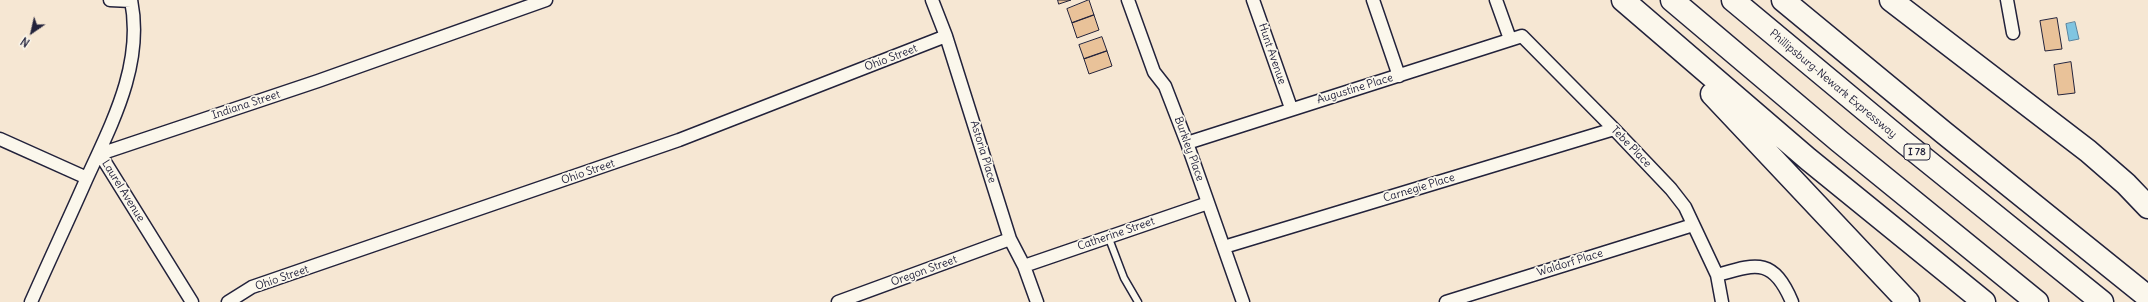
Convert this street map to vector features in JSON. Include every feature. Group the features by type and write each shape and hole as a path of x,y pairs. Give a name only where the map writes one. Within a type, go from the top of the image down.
{"highway":[{"path":"1672,0 1827,132 2037,302"},
{"name":"Phillipsburg-Newark Expressway","path":"1733,0 1953,182 2102,302"},
{"path":"1783,0 1943,132 2145,294"},
{"path":"1891,0 2088,151 2126,184 2148,207"},
{"path":"1626,3 1908,302"},
{"path":"1626,3 1808,159 1984,302"}],"street":[{"path":"110,0 131,0"},
{"name":"Laurel Avenue","path":"131,0 135,41 132,59 122,96 100,154 192,302"},
{"name":"Indiana Street","path":"100,154 318,81 546,0"},
{"name":"Astoria Place","path":"932,0 946,36 1010,240 1024,266 1037,302"},
{"name":"Burkley Place","path":"1128,0 1154,72 1165,86 1187,143 1243,302"},
{"name":"Hunt Avenue","path":"1253,0 1291,108"},
{"path":"1373,0 1399,76"},
{"path":"1496,0 1516,37"},
{"path":"2007,0 2012,33"},
{"name":"Ohio Street","path":"228,302 252,287 679,140 946,36"},
{"name":"Augustine Place","path":"1187,143 1291,108 1399,76 1516,37"},
{"name":"Tebe Place","path":"1516,37 1614,129 1671,189 1685,207 1717,275 1722,302"},
{"name":"Carnegie Place","path":"1224,247 1614,129"},
{"path":"0,139 87,178"},
{"path":"31,302 87,178 100,154"},
{"name":"Catherine Street","path":"1024,266 1208,203"},
{"name":"Waldorf Place","path":"1446,302 1693,225"},
{"name":"Oregon Street","path":"838,302 1010,240"},
{"path":"1717,275 1747,266 1759,266 1769,270 1778,278 1786,288 1792,302"}],"lane":[{"path":"1108,236 1124,278 1138,302"}],"water":[{"path":"2075,22 2079,39 2069,41 2066,24"}],"building":[{"path":"1058,0 1071,0 1059,4"},
{"path":"1089,0 1094,15 1072,23 1067,9"},
{"path":"1094,15 1099,30 1077,38 1072,23"},
{"path":"2057,18 2062,49 2045,51 2040,21"},
{"path":"1102,37 1107,51 1084,59 1079,45"},
{"path":"1107,51 1112,66 1089,74 1084,59"},
{"path":"2071,62 2075,93 2058,95 2054,65"}]}
